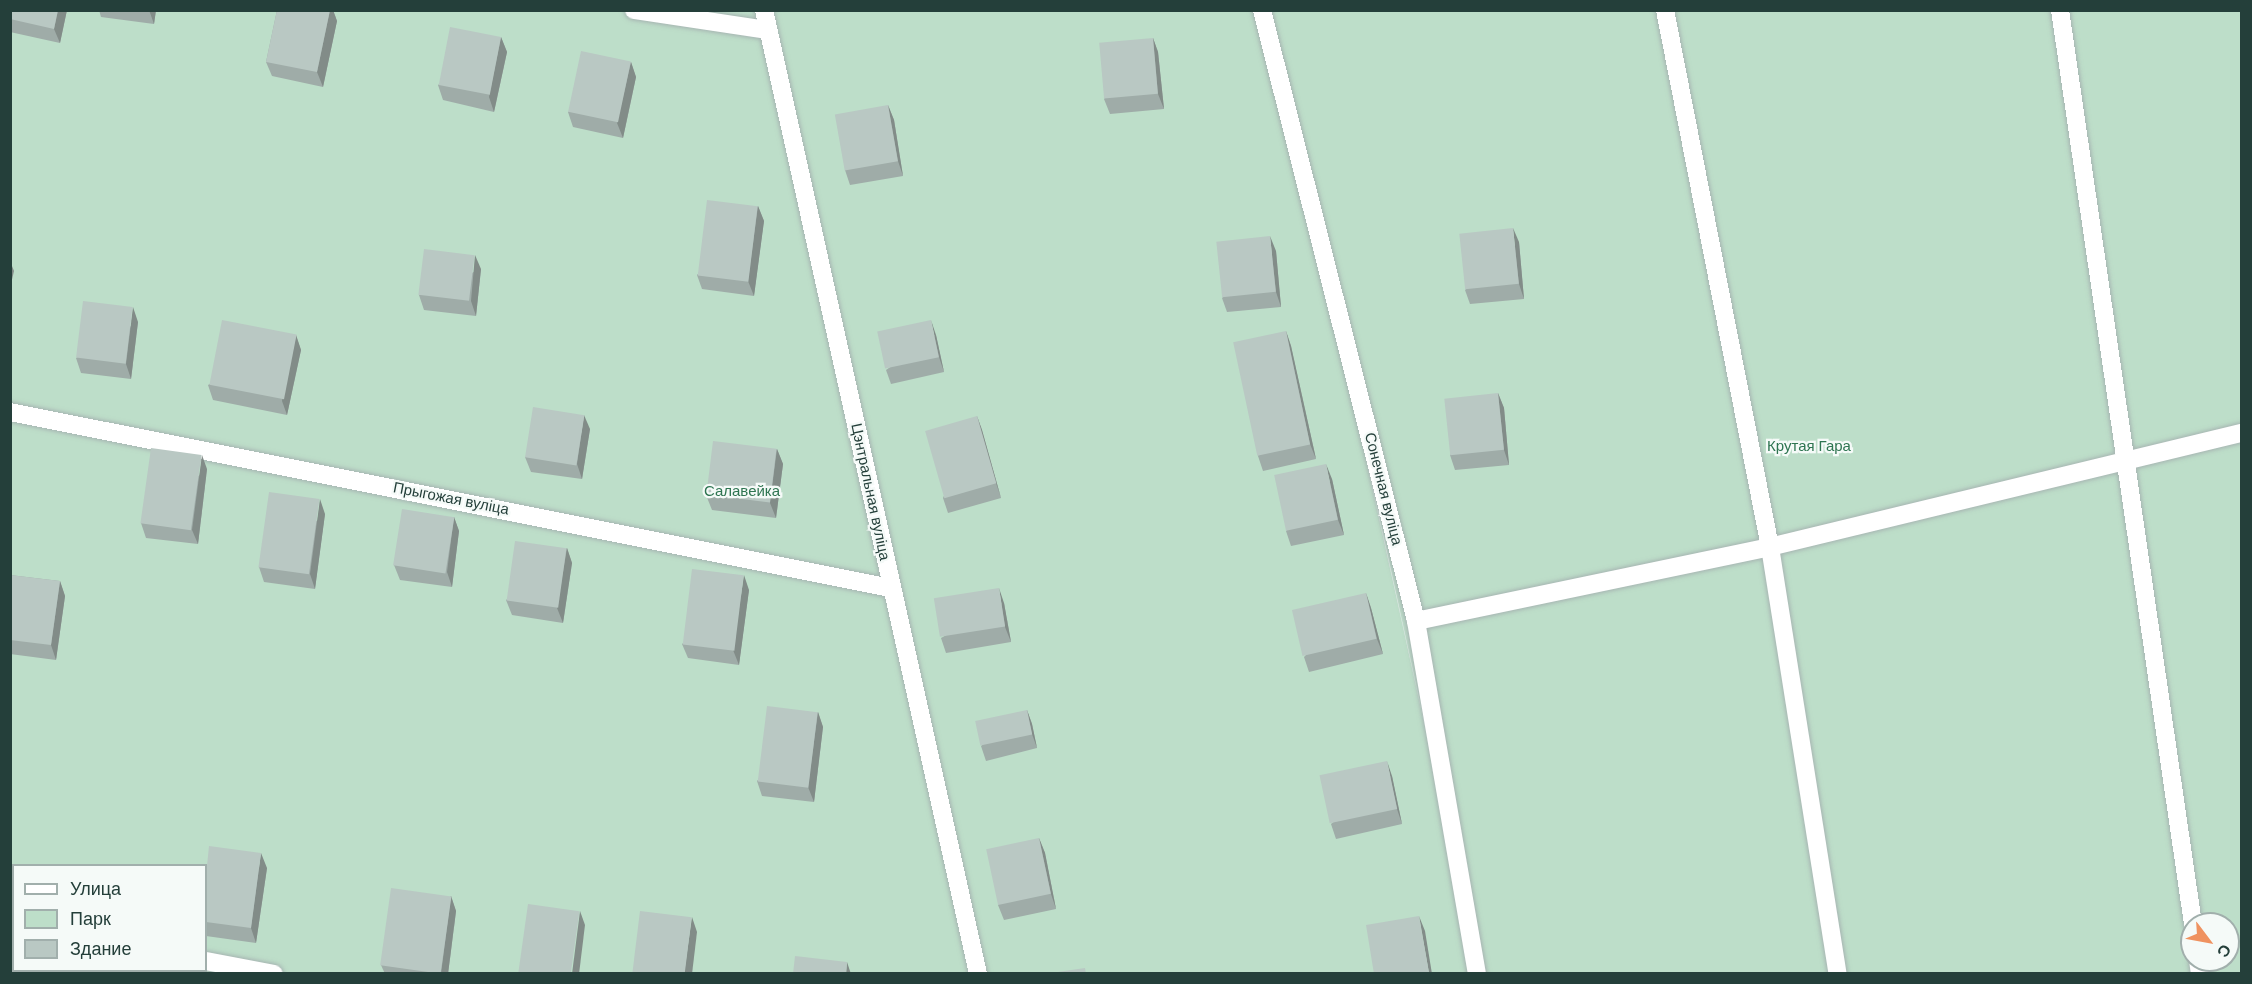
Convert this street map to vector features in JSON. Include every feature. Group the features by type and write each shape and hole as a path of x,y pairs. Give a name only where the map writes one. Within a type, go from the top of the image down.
{"street":[{"path":"634,10 768,30"},
{"name":"Цэнтральная вуліца","path":"764,10 978,974"},
{"name":"Сонечная вуліца","path":"1262,10 1416,621 1477,974"},
{"path":"1665,10 1770,547 1838,974"},
{"path":"2060,10 2191,912"},
{"name":"Прыгожая вуліца","path":"10,412 891,588"},
{"path":"1416,621 1770,547 2241,433"},
{"path":"207,961 274,974"}],"green space":[{"name":"Салавейка","path":"10,11 1267,11 1459,881 1269,11 2241,11 2241,973 11,973"}],"building":[{"path":"10,10 58,10 54,29 10,19"},
{"path":"277,10 330,10 317,72 266,62"},
{"path":"450,27 501,37 490,95 439,85"},
{"path":"1153,38 1158,94 1104,98 1099,43"},
{"path":"581,51 631,62 618,122 568,112"},
{"path":"888,105 898,161 845,171 835,114"},
{"path":"707,200 758,206 748,282 698,275"},
{"path":"1513,228 1519,284 1465,289 1459,234"},
{"path":"1270,236 1276,292 1222,297 1216,242"},
{"path":"424,249 475,255 469,301 418,295"},
{"path":"83,301 133,307 126,364 76,358"},
{"path":"222,320 297,335 284,399 209,385"},
{"path":"931,320 939,357 885,369 877,331"},
{"path":"1286,331 1310,444 1257,456 1233,342"},
{"path":"1498,393 1504,450 1450,455 1444,399"},
{"path":"533,407 584,415 576,466 525,457"},
{"path":"977,416 996,483 944,498 925,431"},
{"path":"713,441 777,449 770,502 706,495"},
{"path":"151,448 202,455 191,530 140,523"},
{"path":"1326,464 1338,520 1286,531 1274,475"},
{"path":"269,492 320,499 309,574 258,567"},
{"path":"402,509 454,517 445,574 393,565"},
{"path":"515,541 566,548 558,608 507,600"},
{"path":"692,569 744,575 734,651 683,644"},
{"path":"10,575 60,581 51,645 10,640"},
{"path":"999,588 1005,627 940,637 934,598"},
{"path":"1366,593 1377,639 1303,656 1292,610"},
{"path":"767,706 818,712 808,788 758,781"},
{"path":"1027,710 1032,734 980,745 975,721"},
{"path":"1387,761 1397,809 1330,823 1320,775"},
{"path":"1039,838 1051,894 998,905 986,849"},
{"path":"209,846 261,853 251,928 207,922"},
{"path":"391,888 451,896 441,974 380,965"},
{"path":"528,904 579,911 571,974 518,974"},
{"path":"640,911 692,917 685,974 632,974"},
{"path":"1419,916 1429,973 1374,974 1366,925"},
{"path":"795,956 847,962 846,974 793,974"},
{"path":"1085,968 1086,974 1044,974"}],"park label":[{"name":"Крутая Гара","path":"1809,447"}]}
